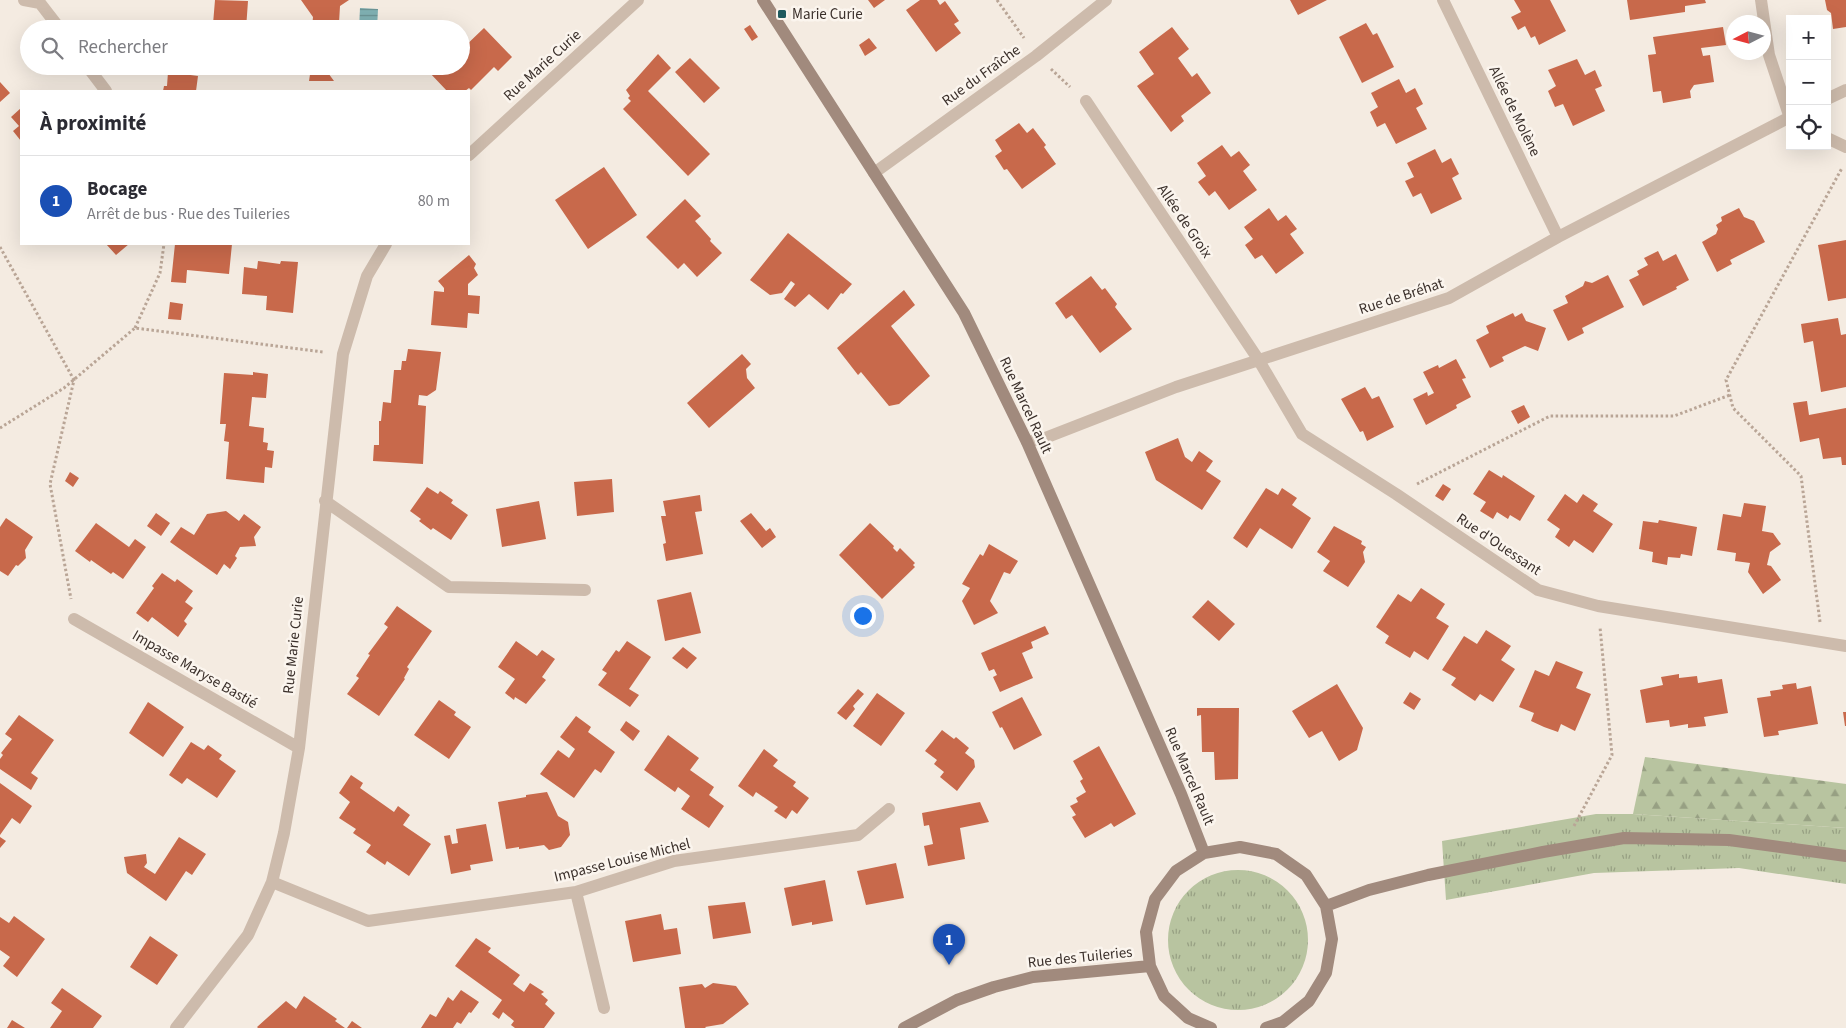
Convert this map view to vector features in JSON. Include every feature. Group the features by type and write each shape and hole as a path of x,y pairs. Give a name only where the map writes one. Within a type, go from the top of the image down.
{"street":[{"path":"24,0 40,2 53,20"},
{"name":"Rue Marie Curie","path":"470,154 638,0"},
{"name":"Rue Marcel Rault","path":"763,0 964,312 1027,442 1181,794 1204,853"},
{"name":"Rue du Fraîche","path":"874,173 1036,56 1106,0"},
{"name":"Allée de Molène","path":"1443,0 1558,237"},
{"path":"1761,0 1769,55 1786,108"},
{"path":"94,75 105,90"},
{"path":"1831,97 1846,90"},
{"name":"Allée de Groix","path":"1086,101 1258,359"},
{"name":"Rue de Bréhat","path":"1027,442 1045,438 1176,387 1258,359 1449,298 1558,237 1786,119"},
{"path":"1831,140 1846,148"},
{"name":"Rue Marie Curie","path":"176,1028 248,935 272,882 284,833 298,748 343,354 367,276 385,245"},
{"name":"Rue d'Ouessant","path":"1258,359 1302,434 1396,494 1538,590 1598,606 1846,646"},
{"path":"325,501 450,587 585,590"},
{"name":"Impasse Maryse Bastié","path":"74,620 298,748"},
{"name":"Impasse Louise Michel","path":"272,882 368,921 576,892 674,861 858,835 889,809"},
{"path":"1326,906 1369,890 1428,875 1562,848 1624,838 1729,840 1846,856"},
{"path":"1211,1028 1188,1018 1164,996 1150,966 1146,932 1155,899 1176,871 1204,853 1240,847 1276,854 1306,875 1326,906 1332,939 1326,972 1309,1001 1284,1025 1266,1028"},
{"path":"576,892 604,1008"},
{"name":"Rue des Tuileries","path":"904,1028 957,1000 994,987 1033,977 1150,966"}],"path":[{"path":"1823,642 1801,476 1733,408 1726,380 1846,161"},
{"path":"0,428 64,388 135,328 160,273 164,245"},
{"path":"0,247 74,380 50,484 74,620"},
{"path":"135,328 343,354"},
{"path":"1396,494 1550,416 1674,416 1730,395"},
{"path":"1562,848 1612,755 1598,606"}],"green space":[{"path":"1645,757 1846,784 1846,828 1633,814"},
{"path":"1596,814 1633,814 1846,828 1846,884 1739,868 1594,873 1446,900 1442,841"},
{"path":"1238,870 1252,871 1265,875 1287,891 1303,913 1307,926 1307,954 1303,967 1287,989 1265,1005 1252,1009 1238,1010 1224,1009 1211,1005 1189,989 1173,967 1169,954 1168,940 1169,926 1173,913 1189,891 1211,875 1224,871"}],"water":[{"path":"360,8 378,9 377,20 359,20"}],"building":[{"path":"215,0 248,1 247,20 213,20"},
{"path":"301,0 349,0 340,6 339,20 313,20 313,17"},
{"path":"868,0 885,0 874,8"},
{"path":"920,0 937,0 940,5 945,1 959,21 954,24 961,33 936,52 906,10"},
{"path":"1290,0 1327,0 1298,15"},
{"path":"1514,0 1550,0 1566,31 1539,45 1535,36 1531,38 1525,26 1518,30 1511,17 1521,12"},
{"path":"1627,0 1705,0 1706,3 1685,6 1685,12 1630,20"},
{"path":"1825,0 1846,0 1846,27 1833,29 1831,13 1827,10"},
{"path":"1366,23 1373,35 1377,33 1394,67 1362,83 1339,37"},
{"path":"750,25 758,37 752,41 744,29"},
{"path":"1172,27 1189,49 1178,58 1192,77 1197,73 1211,93 1181,116 1184,121 1171,132 1137,86 1154,74 1139,52"},
{"path":"1723,27 1726,45 1701,48 1703,56 1710,55 1714,82 1694,85 1690,91 1691,98 1663,103 1661,91 1653,92 1648,55 1656,54 1653,37"},
{"path":"484,28 512,57 498,71 494,67 471,90 469,88 466,90 446,90 432,75 470,75 470,41"},
{"path":"869,38 877,48 865,56 859,45"},
{"path":"658,54 671,68 648,91 710,154 688,176 623,109 631,101 626,90"},
{"path":"690,58 720,88 704,103 675,72"},
{"path":"1577,59 1585,75 1595,70 1602,86 1595,89 1605,111 1573,126 1563,104 1555,107 1548,91 1556,86 1548,70"},
{"path":"168,75 198,76 196,90 163,90 164,86 167,86"},
{"path":"310,75 330,75 334,81 309,81"},
{"path":"1399,79 1406,93 1415,88 1423,104 1416,108 1427,129 1396,144 1385,123 1377,127 1370,112 1378,107 1371,93"},
{"path":"0,82 10,93 0,102"},
{"path":"20,109 20,140 13,131 19,126 11,117"},
{"path":"1019,123 1027,133 1033,128 1046,145 1044,147 1056,164 1022,189 1007,169 1004,170 995,156 1002,151 995,140"},
{"path":"1222,145 1231,157 1239,151 1250,165 1243,171 1257,190 1229,210 1215,191 1209,196 1198,182 1206,176 1197,163"},
{"path":"1435,149 1442,163 1451,158 1459,174 1452,178 1462,199 1431,214 1421,193 1413,197 1405,181 1414,177 1407,163"},
{"path":"604,167 637,215 588,249 555,200"},
{"path":"685,199 701,216 695,221 722,253 697,277 684,263 678,269 646,237"},
{"path":"1269,208 1278,221 1286,215 1297,229 1290,234 1304,253 1276,274 1262,255 1255,259 1245,245 1253,239 1244,227"},
{"path":"1739,208 1744,217 1754,221 1765,242 1730,260 1732,264 1717,272 1702,242 1716,234 1718,229 1716,225 1722,221 1721,217"},
{"path":"788,233 852,284 843,294 841,293 828,310 809,294 795,307 784,299 795,284 791,281 782,293 770,295 750,280"},
{"path":"1846,240 1846,298 1828,301 1818,245"},
{"path":"107,245 128,245 116,255"},
{"path":"175,245 232,245 229,274 187,270 186,283 171,282"},
{"path":"1658,251 1663,261 1676,254 1689,280 1676,287 1677,289 1643,306 1629,280 1639,275 1637,271 1648,265 1644,258"},
{"path":"469,255 476,264 474,268 478,275 468,284 468,295 480,296 479,314 468,313 467,328 431,325 434,291 444,292 444,288 438,281"},
{"path":"258,261 280,264 281,261 298,262 293,313 266,310 267,296 242,294 244,267 257,269"},
{"path":"1608,275 1624,307 1582,328 1584,333 1568,341 1553,310 1568,303 1565,296 1583,286 1585,281 1592,283"},
{"path":"1091,276 1102,290 1105,288 1117,304 1115,307 1132,329 1100,353 1072,315 1066,319 1055,303"},
{"path":"904,290 915,305 891,326 930,376 899,404 889,406 861,372 858,375 837,348"},
{"path":"170,302 183,304 181,320 168,319"},
{"path":"1513,313 1515,317 1522,313 1526,321 1546,328 1538,351 1525,346 1502,357 1504,361 1490,368 1476,340 1489,333 1486,326"},
{"path":"1838,318 1841,335 1846,334 1846,387 1821,392 1813,341 1804,343 1801,324"},
{"path":"408,349 441,352 436,390 427,396 419,395 418,405 426,406 423,464 373,461 374,445 379,445 379,421 381,421 383,402 391,403 394,370 401,370 402,361 406,361"},
{"path":"742,354 751,364 746,369 747,378 755,388 709,428 687,403"},
{"path":"1456,359 1466,378 1462,379 1471,397 1456,405 1457,408 1426,425 1413,399 1427,392 1428,396 1434,393 1423,372 1438,365 1439,368"},
{"path":"253,372 268,374 266,398 252,397 249,426 264,428 263,442 268,443 267,450 274,451 272,468 265,467 264,483 226,479 229,442 224,441 226,424 220,424 224,373 253,375"},
{"path":"1365,387 1372,399 1379,396 1394,427 1367,441 1363,431 1360,432 1341,399"},
{"path":"1807,401 1809,415 1846,408 1846,465 1842,465 1841,457 1823,459 1819,438 1800,442 1793,403"},
{"path":"1524,405 1530,417 1518,424 1511,411"},
{"path":"1178,438 1185,457 1192,462 1199,451 1213,461 1206,471 1221,481 1202,510 1156,480 1145,452"},
{"path":"1489,470 1502,478 1503,475 1535,496 1520,521 1510,515 1508,519 1497,512 1493,519 1480,511 1486,502 1473,494"},
{"path":"70,472 79,478 73,487 65,481"},
{"path":"612,479 614,512 577,516 574,482"},
{"path":"1443,484 1451,489 1443,501 1435,496"},
{"path":"427,487 438,494 440,491 453,500 451,503 468,515 451,540 433,528 431,530 410,511"},
{"path":"1266,488 1278,495 1282,488 1297,498 1292,505 1311,518 1292,549 1260,528 1247,548 1233,538"},
{"path":"1565,494 1577,503 1583,494 1598,504 1593,511 1613,524 1593,553 1574,540 1569,547 1555,537 1560,529 1547,520"},
{"path":"700,495 702,511 695,512 703,554 666,561 663,544 666,543 661,516 666,516 663,501"},
{"path":"539,501 546,539 502,547 496,509"},
{"path":"1744,503 1766,506 1762,531 1773,533 1781,544 1770,552 1767,565 1771,566 1781,580 1763,594 1748,572 1750,563 1735,561 1736,553 1717,550 1723,514 1741,517"},
{"path":"226,511 239,521 244,514 261,527 254,537 256,546 240,547 235,556 237,558 230,569 224,564 217,575 170,542 181,527 194,535 207,514"},
{"path":"156,513 170,523 161,536 147,526"},
{"path":"751,513 766,531 770,528 776,537 762,548 740,521"},
{"path":"6,518 33,537 25,550 26,558 18,566 16,565 8,576 0,571 0,527"},
{"path":"1659,520 1697,527 1692,556 1681,554 1680,558 1668,557 1667,565 1652,562 1653,552 1639,549 1643,521 1658,523"},
{"path":"96,523 129,547 135,539 146,547 123,579 113,572 111,574 91,560 90,562 75,551"},
{"path":"870,523 894,546 893,548 897,552 900,548 915,563 913,565 915,567 882,599 839,555"},
{"path":"1334,526 1362,541 1361,544 1366,547 1363,552 1365,562 1348,587 1323,571 1330,561 1317,552"},
{"path":"989,544 1018,561 1010,574 1004,572 990,601 998,613 974,625 962,601 970,588 962,584 980,554 983,556"},
{"path":"162,573 175,582 177,579 193,591 185,602 193,608 184,621 187,624 178,637 152,617 148,622 136,613"},
{"path":"1421,588 1445,604 1436,618 1449,626 1428,660 1414,651 1410,658 1385,643 1389,636 1376,627 1398,594 1411,602"},
{"path":"691,592 701,633 665,641 657,600"},
{"path":"1208,600 1235,624 1219,641 1192,617"},
{"path":"397,606 432,631 407,667 409,669 405,679 379,716 347,694 359,678 356,676 370,655 368,654 388,627 384,624"},
{"path":"1045,626 1049,634 1031,642 1033,648 1022,653 1033,678 1000,692 993,677 997,675 994,669 989,671 981,653"},
{"path":"1486,630 1511,646 1501,660 1515,669 1493,702 1480,694 1475,701 1451,685 1456,678 1442,670 1464,636 1477,644"},
{"path":"516,641 537,656 542,650 555,659 542,677 546,680 526,704 515,697 514,700 505,693 515,679 498,667"},
{"path":"627,641 651,657 629,689 639,695 630,707 598,685 607,673 602,670 616,650 619,652"},
{"path":"683,647 697,658 687,669 672,658"},
{"path":"1556,661 1583,672 1576,688 1591,694 1575,731 1561,724 1558,732 1544,727 1531,721 1534,713 1519,707 1535,670 1549,676"},
{"path":"1679,674 1679,678 1697,676 1698,683 1722,679 1728,713 1704,717 1706,726 1688,728 1688,724 1670,727 1669,720 1646,723 1640,690 1663,685 1661,677"},
{"path":"1796,683 1797,689 1811,686 1818,724 1778,731 1779,735 1764,737 1757,698 1771,696 1770,691 1783,689 1782,685"},
{"path":"1337,684 1363,728 1357,750 1339,761 1322,731 1309,738 1292,711"},
{"path":"858,689 864,694 853,706 855,709 846,720 837,713"},
{"path":"1410,692 1421,699 1414,710 1403,703"},
{"path":"877,693 905,713 881,746 853,726"},
{"path":"1022,697 1042,735 1014,750 992,712"},
{"path":"439,700 456,712 454,715 471,727 449,759 414,735"},
{"path":"148,702 184,727 163,757 129,733"},
{"path":"1197,708 1239,708 1238,779 1215,780 1214,752 1202,752 1201,715 1197,716"},
{"path":"1843,712 1846,712 1846,726 1845,726"},
{"path":"19,715 54,740 31,773 38,778 31,790 0,769 0,759 3,755 1,753 12,739 5,734"},
{"path":"576,716 591,727 588,732 615,752 601,773 595,769 574,798 540,774 558,750 569,758 575,749 560,737"},
{"path":"626,721 640,731 633,741 620,730"},
{"path":"942,730 954,739 956,737 969,748 965,753 974,760 975,767 957,791 940,777 944,772 934,764 937,760 925,751"},
{"path":"668,735 699,758 690,770 714,787 709,795 724,806 709,828 681,809 690,796 678,787 675,792 644,770"},
{"path":"191,742 204,750 208,745 222,755 219,759 236,771 217,798 187,778 182,784 169,775"},
{"path":"1099,746 1136,814 1114,827 1111,823 1085,838 1072,817 1076,815 1070,806 1078,802 1076,798 1086,792 1080,781 1083,779 1073,761"},
{"path":"764,749 778,760 773,766 796,782 793,786 809,798 797,814 792,810 786,819 774,811 778,807 756,792 753,797 738,786"},
{"path":"351,775 363,783 360,788 394,812 398,806 410,815 403,825 431,844 409,876 387,861 385,865 366,852 371,845 353,833 356,829 339,818 350,802 339,793"},
{"path":"0,783 32,806 20,824 12,818 0,835"},
{"path":"547,792 558,816 568,822 570,835 561,847 549,850 544,845 506,849 498,802"},
{"path":"980,802 989,822 960,828 965,859 928,866 924,846 933,844 929,825 924,826 922,813"},
{"path":"486,824 493,861 470,865 471,870 451,874 444,836 450,835 452,844 458,843 456,829"},
{"path":"0,837 6,841 0,848"},
{"path":"179,837 206,854 192,875 186,871 166,901 127,873 124,857 146,854 147,863 144,867 155,874"},
{"path":"896,863 904,898 866,905 857,871"},
{"path":"825,880 833,921 812,925 812,922 792,926 784,888"},
{"path":"745,902 751,933 713,939 708,906"},
{"path":"661,914 664,930 677,928 681,954 633,962 625,921"},
{"path":"14,916 45,939 17,977 3,966 10,957 0,950 0,917 9,923"},
{"path":"150,936 178,955 157,985 130,967"},
{"path":"476,938 491,948 488,952 520,975 513,984 524,992 530,983 544,992 541,994 548,1000 545,1004 555,1013 544,1028 515,1028 511,1025 514,1021 503,1012 499,1019 492,1014 502,1000 455,966"},
{"path":"713,983 736,986 749,1004 723,1024 706,1028 685,1028 679,987 702,984 705,988"},
{"path":"62,988 102,1016 93,1028 50,1028 62,1011 51,1003"},
{"path":"461,990 479,1002 461,1024 457,1022 453,1028 421,1028 430,1014 436,1017 448,997 453,1001"},
{"path":"304,996 337,1019 335,1021 345,1028 257,1027 286,1001 296,1009"},
{"path":"12,1020 25,1028 7,1028"},
{"path":"352,1021 362,1028 347,1028"}],"place":[{"name":"Marie Curie","path":"782,14"},
{"name":"Bocage","path":"949,965"}]}
